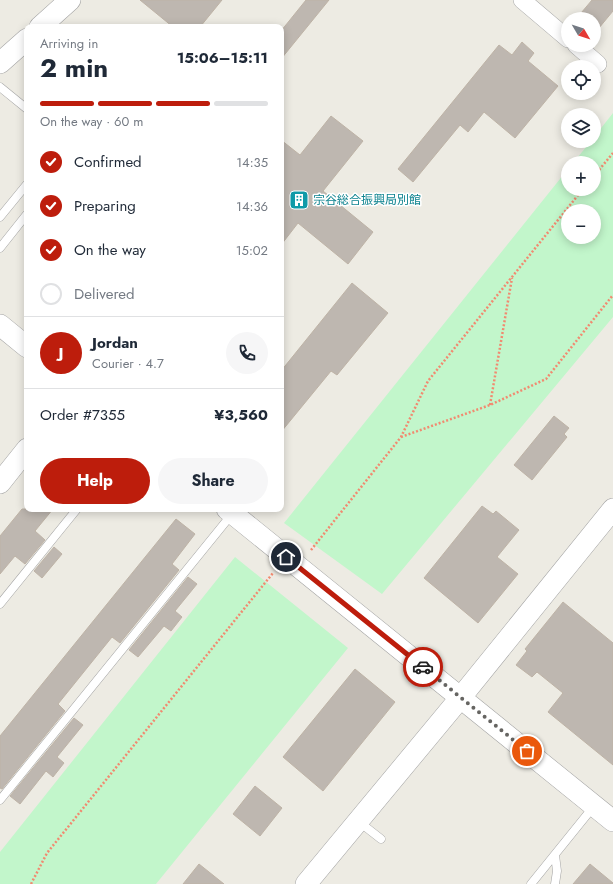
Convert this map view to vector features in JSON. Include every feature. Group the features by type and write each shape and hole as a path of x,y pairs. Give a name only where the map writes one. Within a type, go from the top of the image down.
{"street":[{"path":"48,23 70,0"},
{"path":"522,0 561,32"},
{"path":"0,64 24,42"},
{"path":"584,52 593,60"},
{"path":"0,325 24,345"},
{"path":"0,482 24,453"},
{"path":"306,884 461,697 613,509"},
{"path":"231,512 613,821"}],"lane":[{"path":"0,87 24,107"},
{"path":"0,217 24,188"},
{"path":"0,248 24,218"},
{"path":"0,604 75,512"},
{"path":"0,800 229,512"},
{"path":"531,884 594,806"},
{"path":"358,821 381,839"},
{"path":"555,855 557,871 555,884"}],"path":[{"path":"601,167 613,152"},
{"path":"31,884 47,853 292,561 401,437 428,381 578,196"},
{"path":"490,405 512,277"},
{"path":"401,437 490,405 546,379 613,295"}],"green space":[{"path":"613,113 613,317 382,594 284,523 561,178 561,196 601,196 601,156 579,156 585,148 601,148 601,128"},
{"path":"235,557 348,648 156,884 0,884 0,852"}],"building":[{"path":"140,0 222,0 202,24 169,24"},
{"path":"306,0 329,0 284,55 284,27"},
{"path":"592,0 613,0 613,11 601,26 601,12 582,12"},
{"path":"522,42 534,53 528,61 558,86 515,138 484,112 468,132 460,125 413,182 398,169 499,45 512,55"},
{"name":"宗谷総合振興局別館","path":"331,116 363,141 323,191 373,232 348,264 298,223 284,241 284,142 300,155"},
{"path":"352,283 388,313 337,375 331,371 284,428 284,367"},
{"path":"554,416 569,428 564,434 567,437 532,480 514,465"},
{"path":"482,506 493,514 496,511 519,530 497,557 518,574 478,623 424,578"},
{"path":"22,509 24,509 24,512 51,512 35,531 45,540 25,564 15,556 0,574 0,536"},
{"path":"176,519 195,534 172,564 179,570 120,643 112,637 58,704 65,711 2,789 0,788 0,736"},
{"path":"54,547 62,554 42,578 34,571"},
{"path":"188,577 197,584 175,611 182,617 171,631 164,626 138,657 129,650"},
{"path":"563,602 613,643 613,765 548,712 563,693 537,672 532,677 516,665 527,651 525,649"},
{"path":"355,669 395,702 323,791 283,757"},
{"path":"74,718 83,725 57,757 64,763 53,777 46,771 20,804 10,796"},
{"path":"255,786 282,808 260,836 233,814"},
{"path":"199,864 224,884 183,884"},
{"path":"590,864 613,883 613,884 573,884"}],"way so far":[{"path":"423,667 527,751"}],"place":[{"name":"宗谷総合振興局別館","path":"299,200"}],"route":[{"path":"286,557 423,667"}]}
